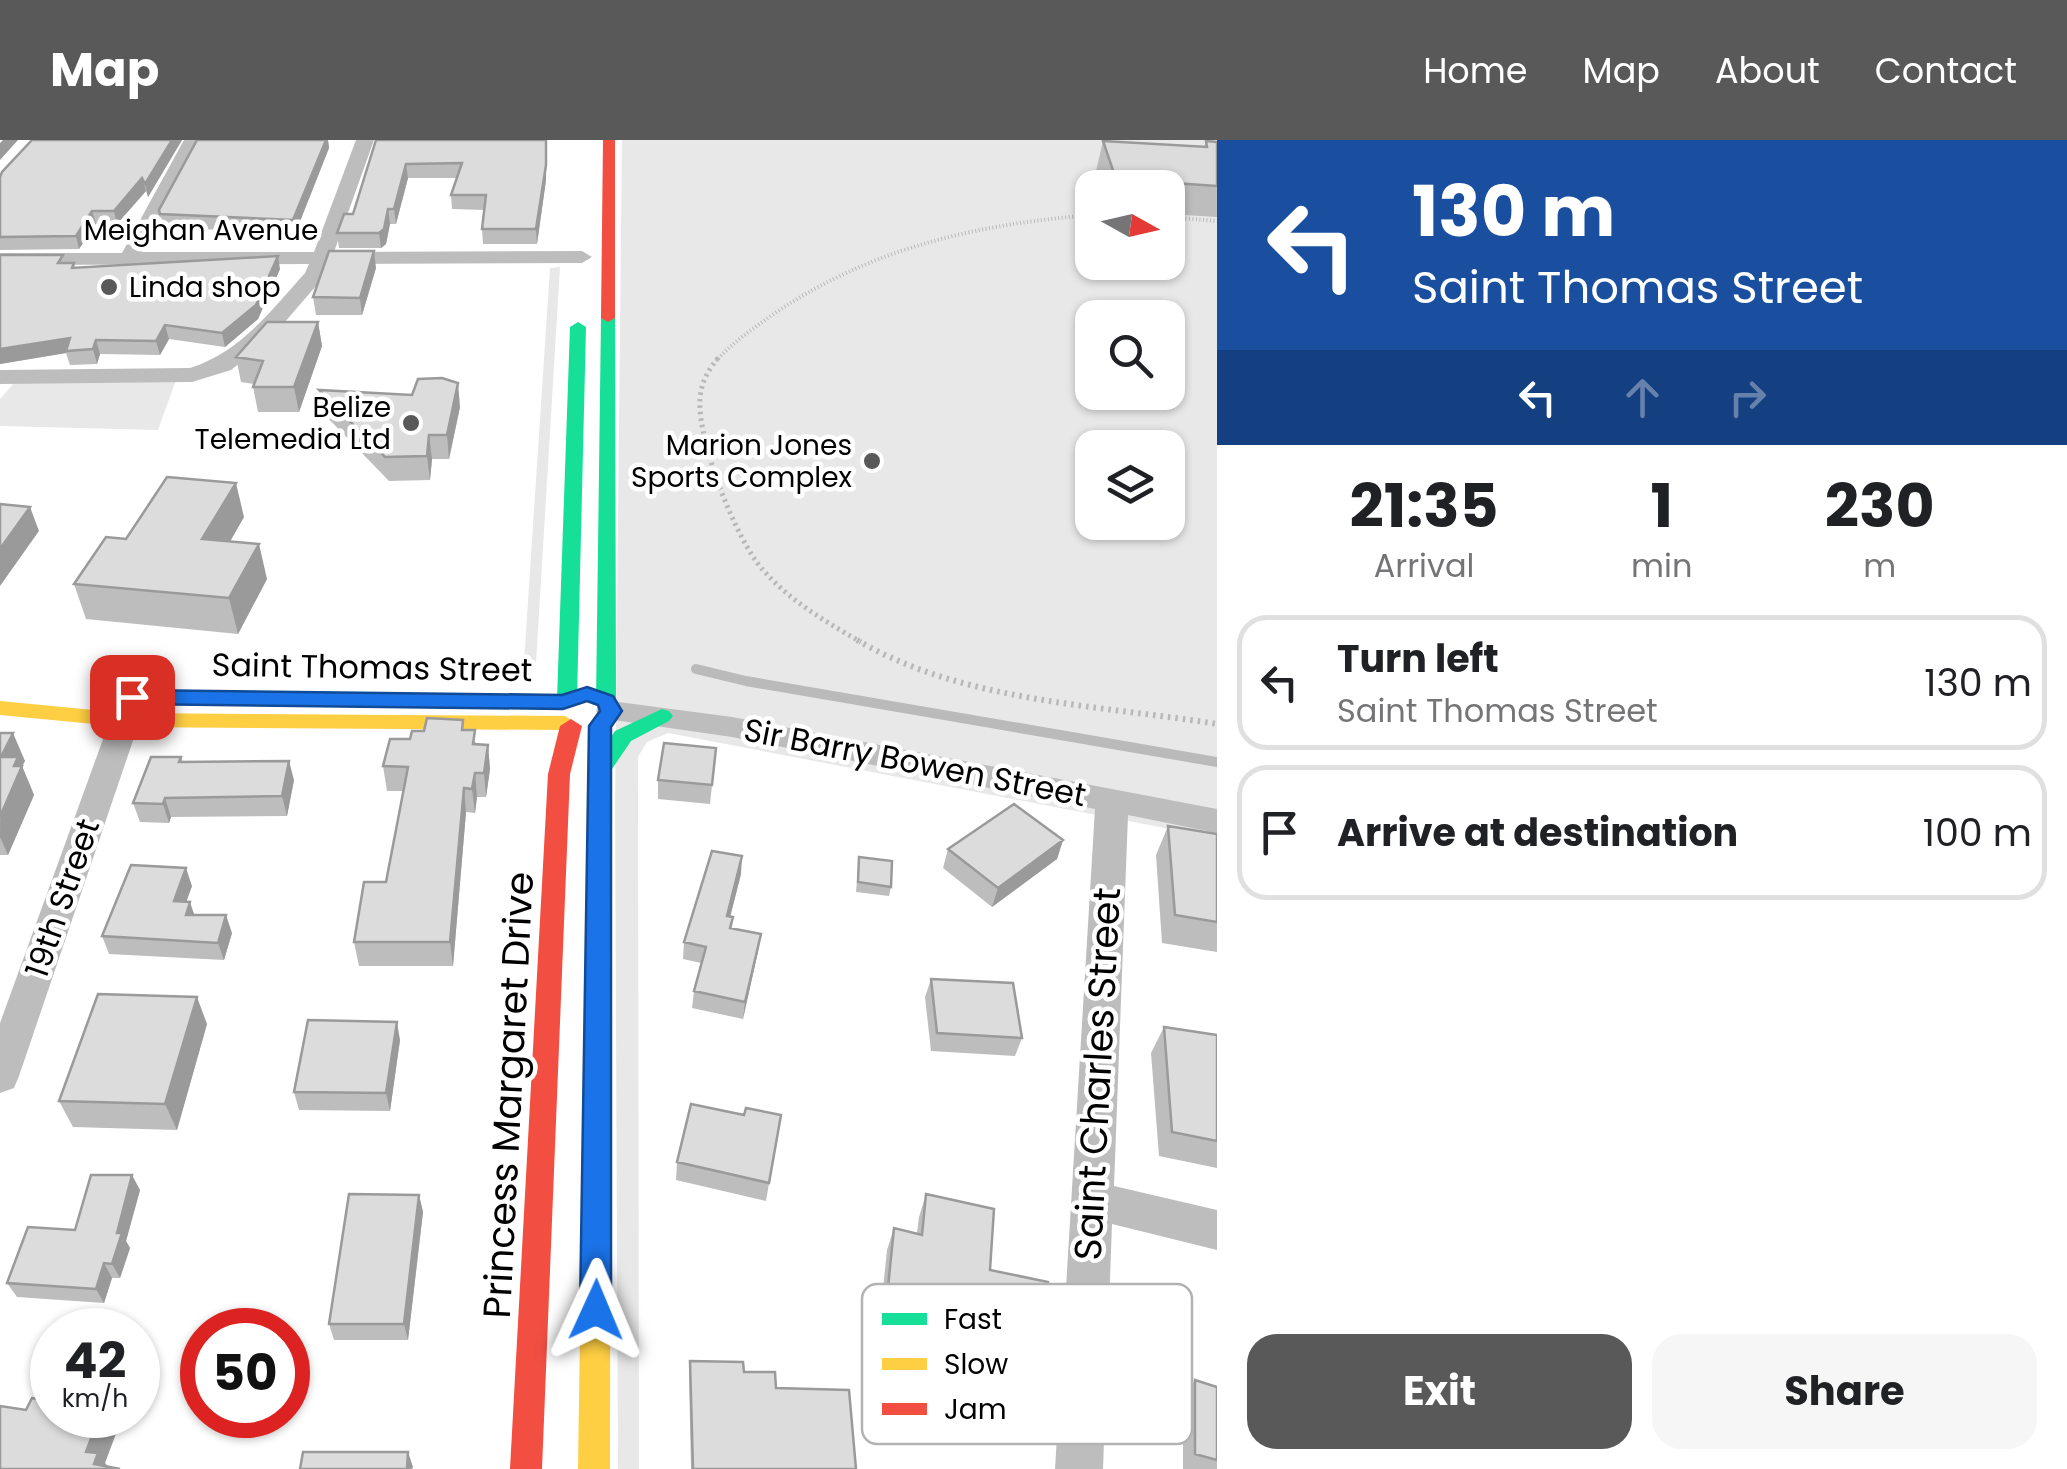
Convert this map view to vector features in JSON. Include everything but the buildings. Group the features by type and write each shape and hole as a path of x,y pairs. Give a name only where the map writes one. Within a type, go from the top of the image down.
{"main road":[{"path":"585,194 588,140"},
{"path":"594,1469 602,766 606,713 609,140"},
{"name":"Princess Margaret Drive","path":"526,1469 553,878 566,713 583,230"},
{"name":"Saint Thomas Street","path":"0,692 566,713"},
{"name":"Saint Thomas Street","path":"0,692 124,720 566,713"},
{"path":"566,713 587,694 606,713"},
{"path":"566,713 606,713"},
{"path":"602,766 623,736 662,716"}],"street":[{"path":"130,258 193,140"},
{"path":"0,377 179,376 223,365 263,333 315,275 365,140"},
{"name":"Meighan Avenue","path":"0,258 323,256 581,276"},
{"name":"Sir Barry Bowen Street","path":"606,713 662,716 1217,820"},
{"name":"19th Street","path":"0,1076 16,987 124,720"},
{"name":"Saint Charles Street","path":"1086,1284 1112,800"},
{"path":"1090,1199 1217,1230"},
{"name":"Saint Charles Street","path":"1078,1469 1079,1444"}],"path":[{"path":"1075,217 970,228 929,238 847,268 806,290 724,350 707,369 698,399 701,420 748,550 788,596 832,626 890,657 944,678 1061,702 1217,724"},
{"path":"1185,218 1217,221"}],"shaded area":[{"name":"Marion Jones Sports Complex","path":"622,140 1217,140 1217,838 668,733 647,742 638,757 639,1469 618,1469 615,806"},
{"path":"560,267 536,663 524,662 550,268"},
{"path":"20,376 176,380 158,430 0,426 0,399"}],"waterway":[{"path":"696,669 746,681 1217,762"}],"traffic: fast":[{"path":"606,701 608,318"},
{"path":"567,699 578,327"},
{"path":"602,767 623,736 662,716"}],"traffic: slow":[{"path":"0,708 125,720 565,723"},
{"path":"594,1469 600,726"}],"traffic: jam":[{"path":"608,318 609,140"},
{"path":"526,1469 559,774 571,726"}],"place":[{"name":"Linda shop","path":"109,287"},
{"name":"Belize Telemedia Ltd","path":"411,423"},
{"name":"Marion Jones Sports Complex","path":"872,461"}],"route":[{"path":"132,697 563,702 587,694 601,697 610,706 610,717 600,726 596,1310"}]}
